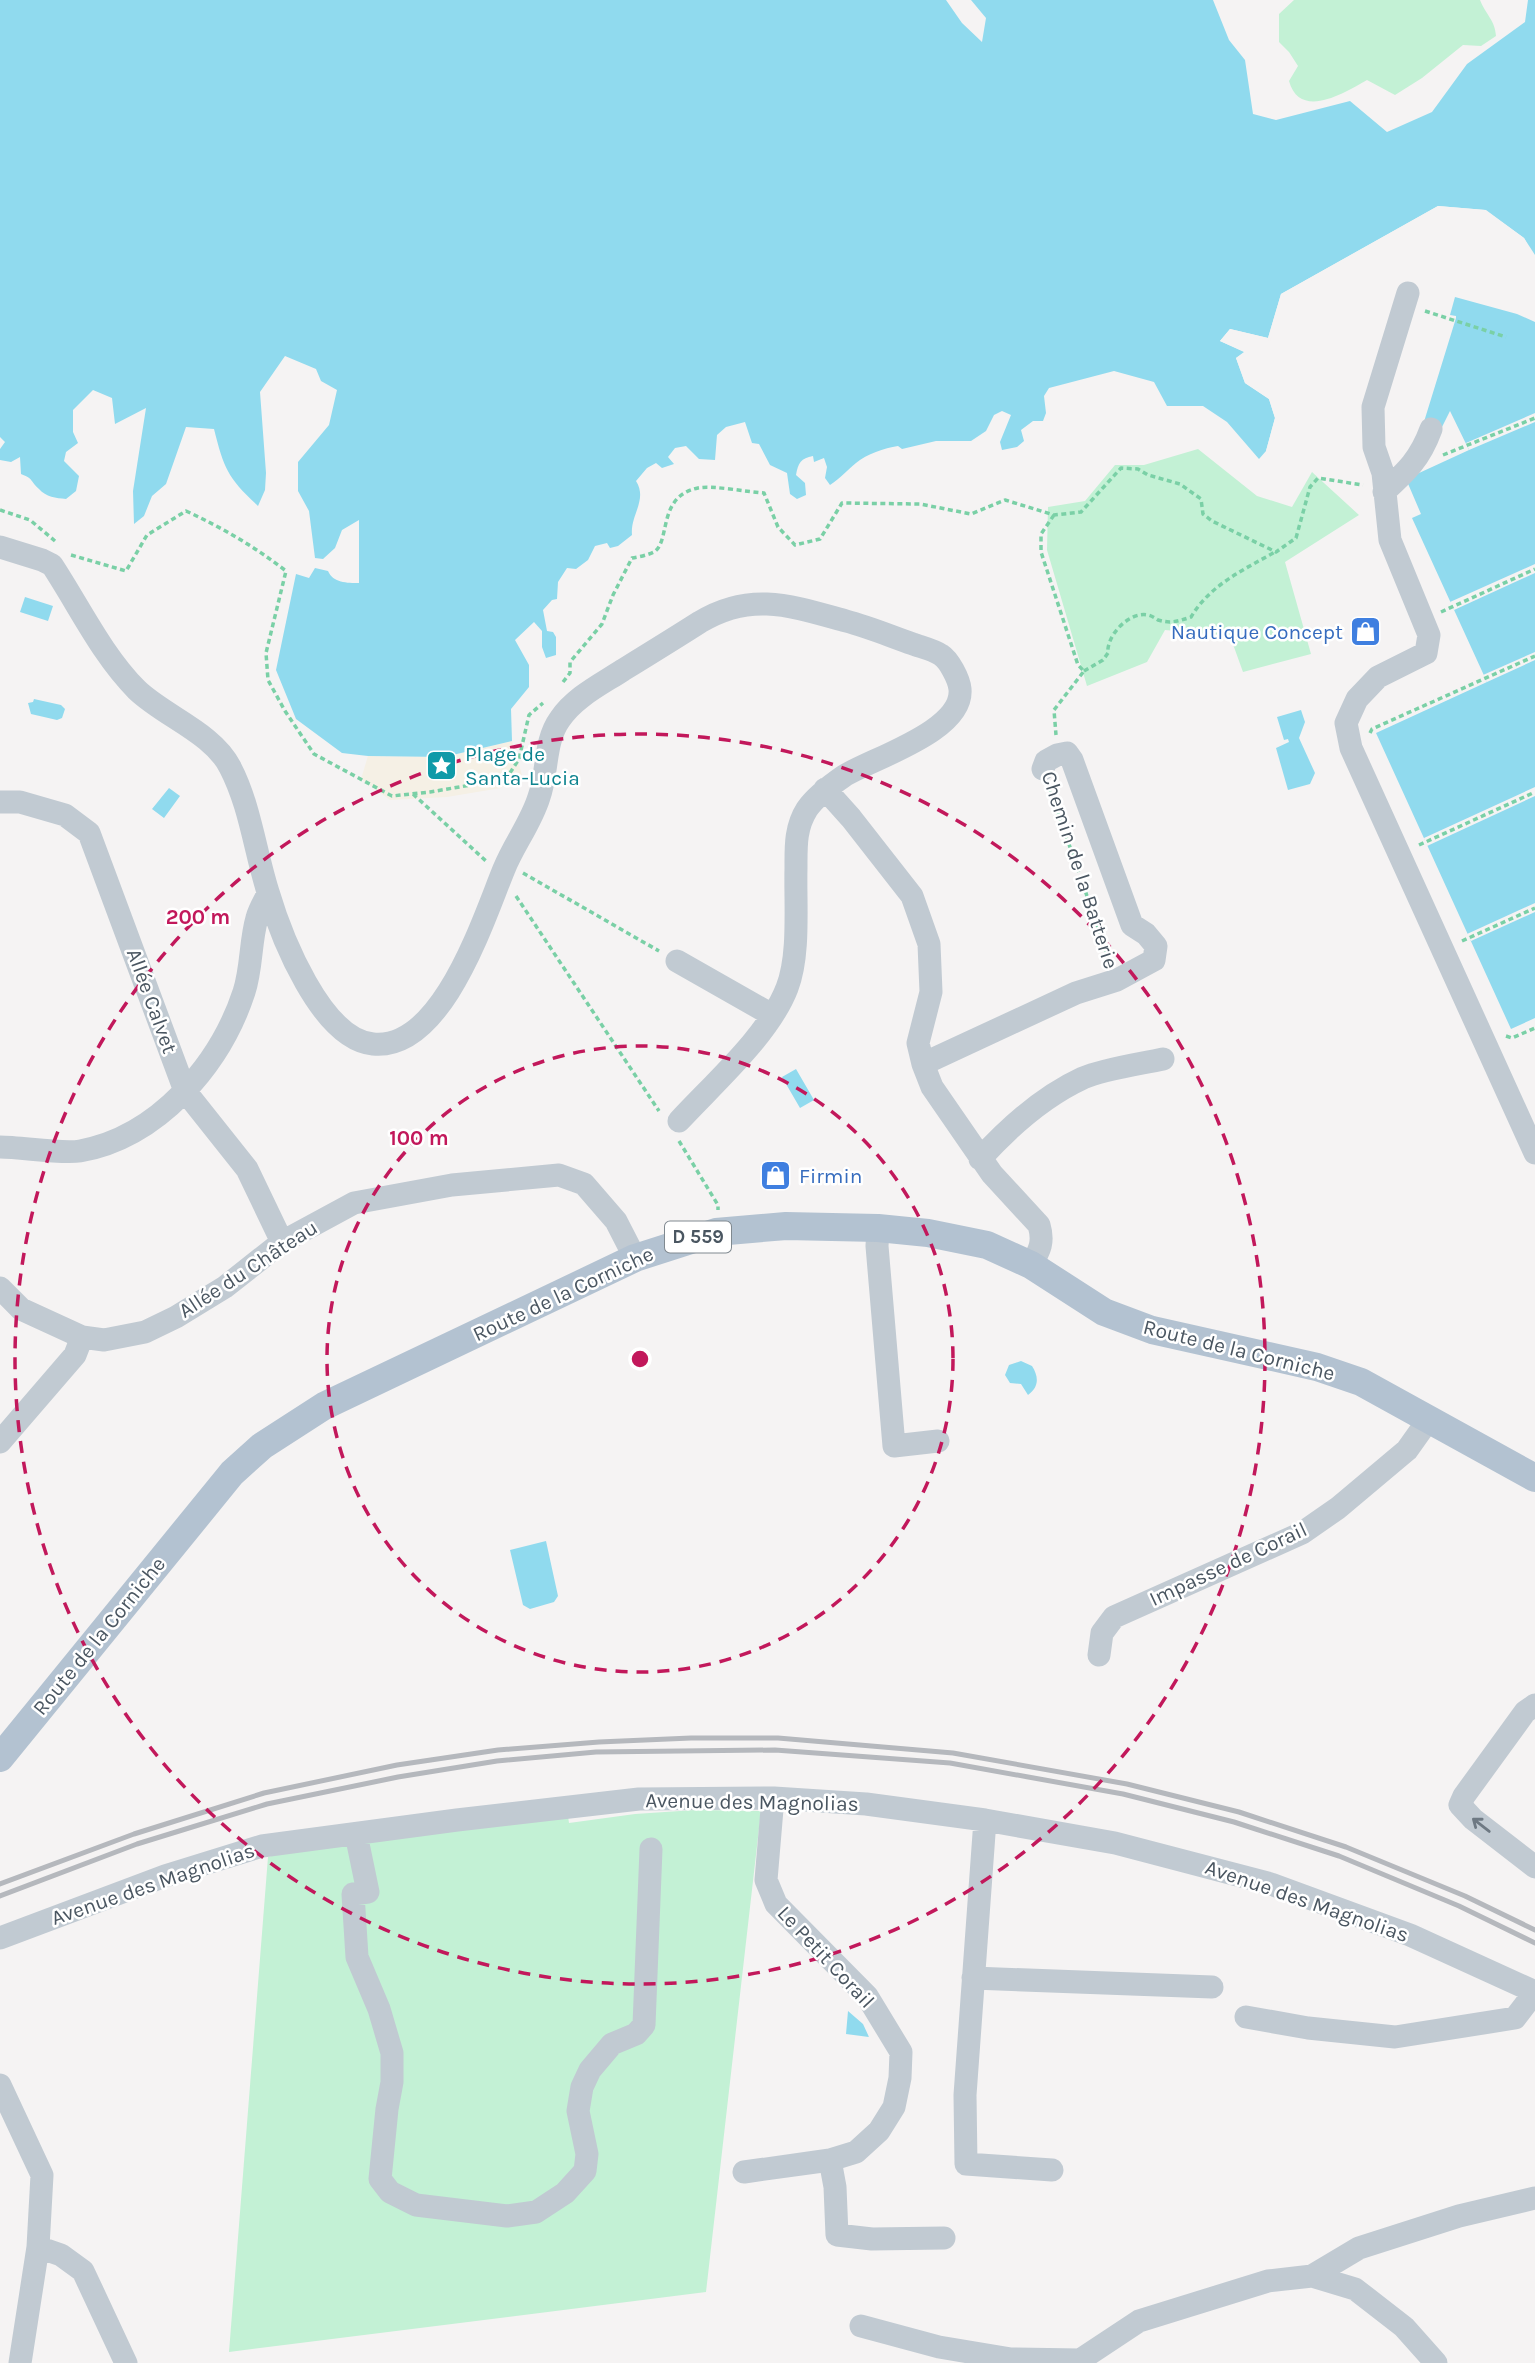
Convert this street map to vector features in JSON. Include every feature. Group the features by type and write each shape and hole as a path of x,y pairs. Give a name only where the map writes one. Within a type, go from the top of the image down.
{"main road":[{"name":"Route de la Corniche","path":"0,1758 232,1473 262,1446 324,1406 635,1258 716,1232 786,1226 878,1228 928,1233 987,1245 1031,1265 1104,1312 1152,1330 1317,1367 1360,1382 1535,1478"}],"street":[{"path":"1406,299 1373,407 1374,447 1382,473 1373,488 1390,540 1429,635 1426,653 1378,677 1357,699 1346,723 1351,748 1535,1153"},
{"path":"1373,488 1411,467 1423,450 1431,429"},
{"path":"0,547 52,565 124,676 142,695 214,746 229,764 248,815 268,894 307,985 331,1018 351,1037 373,1044 397,1042 414,1034 432,1014 463,967 504,869 541,794 549,745 557,722 580,697 711,616 739,604 784,604 865,626 943,655 960,690 956,710 942,724 825,789 807,809 797,830 794,953 788,986 758,1035 673,1126"},
{"name":"Chemin de la Batterie","path":"923,1064 1076,993 1116,981 1154,960 1156,946 1146,934 1132,925 1072,760 1067,753 1050,762"},
{"path":"825,789 912,896 929,944 931,992 918,1043 923,1064 932,1087 980,1159 1039,1225 1043,1238 1040,1251 1031,1265"},
{"name":"Allée Calvet","path":"0,802 20,802 65,815 89,833 185,1091 247,1169 282,1242"},
{"path":"0,1147 76,1151 106,1145 145,1126 185,1091 217,1052 244,991 257,917 268,894"},
{"path":"677,961 772,1015"},
{"path":"980,1159 1048,1098 1086,1077 1163,1059"},
{"name":"Allée du Château","path":"0,1288 21,1309 82,1338 104,1340 145,1332 225,1287 282,1242 354,1203 452,1185 559,1175 584,1184 616,1221 635,1258"},
{"path":"878,1228 877,1246 894,1446 938,1441"},
{"path":"0,1442 75,1354 82,1338"},
{"name":"Impasse de Corail","path":"1099,1655 1102,1633 1115,1617 1302,1533 1338,1508 1407,1450 1429,1419"},
{"path":"1535,1705 1525,1712 1460,1805 1473,1819 1535,1867"},
{"name":"Avenue des Magnolias","path":"0,1938 165,1876 262,1846 639,1799 775,1798 866,1804 985,1820 1115,1843 1271,1884 1410,1935 1535,1992"},
{"name":"Le Petit Corail","path":"744,2172 830,2160 856,2152 879,2131 894,2106 900,2078 901,2052 867,1996 776,1904 766,1880 775,1798"},
{"path":"985,1820 965,2095 966,2164 1052,2170"},
{"path":"356,1833 368,1892 353,1894 357,1957 379,2009 392,2053 392,2082 380,2179 390,2192 416,2205 507,2216 536,2212 565,2193 585,2171 587,2154 578,2111 582,2087 590,2070 612,2044 636,2034 644,2025 651,1849"},
{"path":"973,1978 1212,1987"},
{"path":"1246,2017 1308,2028 1395,2037 1515,2018 1535,1992"},
{"path":"0,2085 42,2175 38,2246 20,2363"},
{"path":"830,2160 838,2235 872,2239 944,2238"},
{"path":"1312,2276 1359,2248 1459,2216 1535,2198"},
{"path":"38,2246 61,2255 83,2271 126,2363"},
{"path":"861,2326 939,2347 1011,2359 1083,2362 1139,2321 1268,2281 1312,2276 1355,2289 1404,2327 1436,2363"}],"path":[{"path":"1406,299 1506,337"},
{"path":"1411,467 1535,418"},
{"path":"562,682 570,673 570,662 602,624 632,558 653,552 658,547 667,517 678,496 698,488 764,493 778,527 795,545 820,539 842,503 920,504 971,514 1005,500 1054,515 1081,512 1121,468 1138,468 1148,475 1180,484 1200,499 1203,514 1212,521 1276,552"},
{"path":"1050,762 1054,710 1084,671 1103,660 1114,633 1131,618 1146,614 1173,623 1191,617 1201,601 1224,582 1296,538 1310,487 1318,478 1373,488"},
{"path":"0,510 30,520 59,545"},
{"path":"68,554 126,571 147,535 186,511 219,526 286,570 266,653 268,680 314,754 392,796 506,779 519,759 529,715 547,700"},
{"path":"1054,515 1041,534 1041,552 1078,665 1084,671"},
{"path":"1423,620 1535,569"},
{"path":"1369,738 1372,729 1535,656"},
{"name":"Chemin de la Batterie","path":"1050,762 1116,981"},
{"path":"1418,845 1535,792"},
{"path":"413,794 504,869 677,961"},
{"path":"504,869 673,1126 718,1205 716,1232"},
{"path":"1462,941 1535,908"},
{"path":"1504,1034 1512,1038 1535,1028"}],"green space":[{"path":"1294,0 1480,0 1496,36 1481,46 1463,45 1422,78 1395,95 1367,80 1336,96 1313,101 1303,99 1295,93 1289,81 1298,66 1279,42 1279,14"},
{"path":"1198,449 1257,496 1292,507 1312,472 1359,515 1285,562 1311,654 1243,672 1230,636 1165,630 1147,662 1087,686 1047,550 1048,507 1085,501 1115,465 1144,465"},
{"path":"695,1810 761,1811 706,2292 229,2352 268,1857 305,1846 568,1816 569,1823 635,1814"}],"sand":[{"name":"Plage de Santa-Lucia","path":"512,741 522,775 501,788 447,797 390,800 361,779 368,756 444,757"}],"water":[{"path":"0,0 946,0 962,23 982,42 986,18 971,0 1213,0 1229,40 1245,60 1253,114 1276,120 1350,101 1387,132 1432,112 1467,64 1525,22 1528,0 1535,0 1535,255 1524,238 1486,210 1438,206 1281,294 1268,338 1230,329 1220,341 1245,352 1236,358 1245,383 1269,399 1275,418 1266,451 1259,459 1227,422 1203,406 1167,406 1154,382 1114,371 1049,388 1044,396 1046,413 1043,421 1033,421 1021,430 1024,441 1017,447 1002,450 1000,442 1011,415 1002,411 994,415 986,431 971,441 936,441 902,449 898,446 881,450 860,460 830,485 825,478 827,467 824,458 814,462 813,456 806,458 799,464 796,475 805,483 806,495 797,499 790,494 787,473 770,465 759,444 752,443 745,422 726,427 717,435 715,460 699,459 686,446 675,448 668,457 674,464 662,468 656,463 647,468 636,481 640,495 632,535 618,546 610,548 607,543 595,546 588,560 576,569 567,568 558,582 557,599 552,600 543,610 547,631 553,632 556,637 556,655 546,658 542,647 542,631 534,622 515,640 529,665 529,687 511,709 512,741 444,757 342,753 296,719 276,670 296,574 309,578 315,568 328,571 333,578 341,582 359,583 359,520 342,530 335,548 323,559 315,558 309,511 298,491 298,462 329,425 337,390 321,381 316,369 285,356 260,392 266,473 265,490 258,506 228,472 214,429 186,427 166,484 152,496 144,516 134,524 133,491 146,408 115,424 112,398 93,390 73,410 73,432 78,443 66,452 64,461 79,476 76,491 66,499 45,494 21,474 20,457 11,462 0,460 0,449 5,442 0,437"},
{"path":"1455,297 1517,314 1535,322 1535,1018 1511,1029 1376,733 1487,682 1412,518 1421,514 1406,479 1469,450 1450,411 1439,433 1423,425 1456,318 1450,315"},
{"path":"25,597 53,606 48,621 20,612"},
{"path":"34,699 61,705 65,709 62,718 57,720 31,714 28,703"},
{"path":"1301,710 1305,722 1299,738 1315,773 1310,784 1288,790 1276,748 1289,742 1288,739 1284,740 1277,717"},
{"path":"169,788 180,796 164,818 152,809"},
{"path":"796,1069 814,1100 800,1108 782,1077"},
{"path":"1021,1361 1032,1366 1037,1378 1034,1389 1028,1395 1021,1384 1010,1383 1005,1375 1009,1365"},
{"path":"546,1541 558,1596 554,1602 530,1609 523,1605 510,1550"},
{"path":"848,2011 863,2024 869,2037 846,2034"}],"pier":[{"path":"1438,206 1485,210 1524,238 1535,259 1521,240 1484,213 1438,209 1284,296 1270,341 1231,333 1226,340 1248,351 1240,360 1248,380 1271,397 1278,417 1269,452 1266,451 1275,418 1269,399 1245,383 1236,358 1244,352 1220,341 1230,329 1268,338 1281,294"},
{"path":"1535,413 1535,422 1469,450 1466,443"},
{"path":"1535,564 1535,573 1454,610 1450,602"},
{"path":"1535,652 1535,660 1487,682 1483,675"},
{"path":"1535,787 1535,796 1427,846 1424,838"},
{"path":"1535,903 1535,912 1471,941 1467,934"}],"railway":[{"path":"0,1884 134,1834 264,1793 397,1765 498,1750 599,1742 778,1738 953,1753 1127,1784 1239,1812 1346,1847 1465,1896 1535,1930"},
{"path":"0,1896 137,1844 267,1804 398,1777 497,1761 596,1752 775,1750 950,1763 1123,1794 1234,1822 1339,1856 1459,1906 1535,1943"}],"place":[{"name":"Nautique Concept","path":"1366,632"},
{"name":"Plage de Santa-Lucia","path":"442,766"},
{"name":"Firmin","path":"776,1176"}]}
